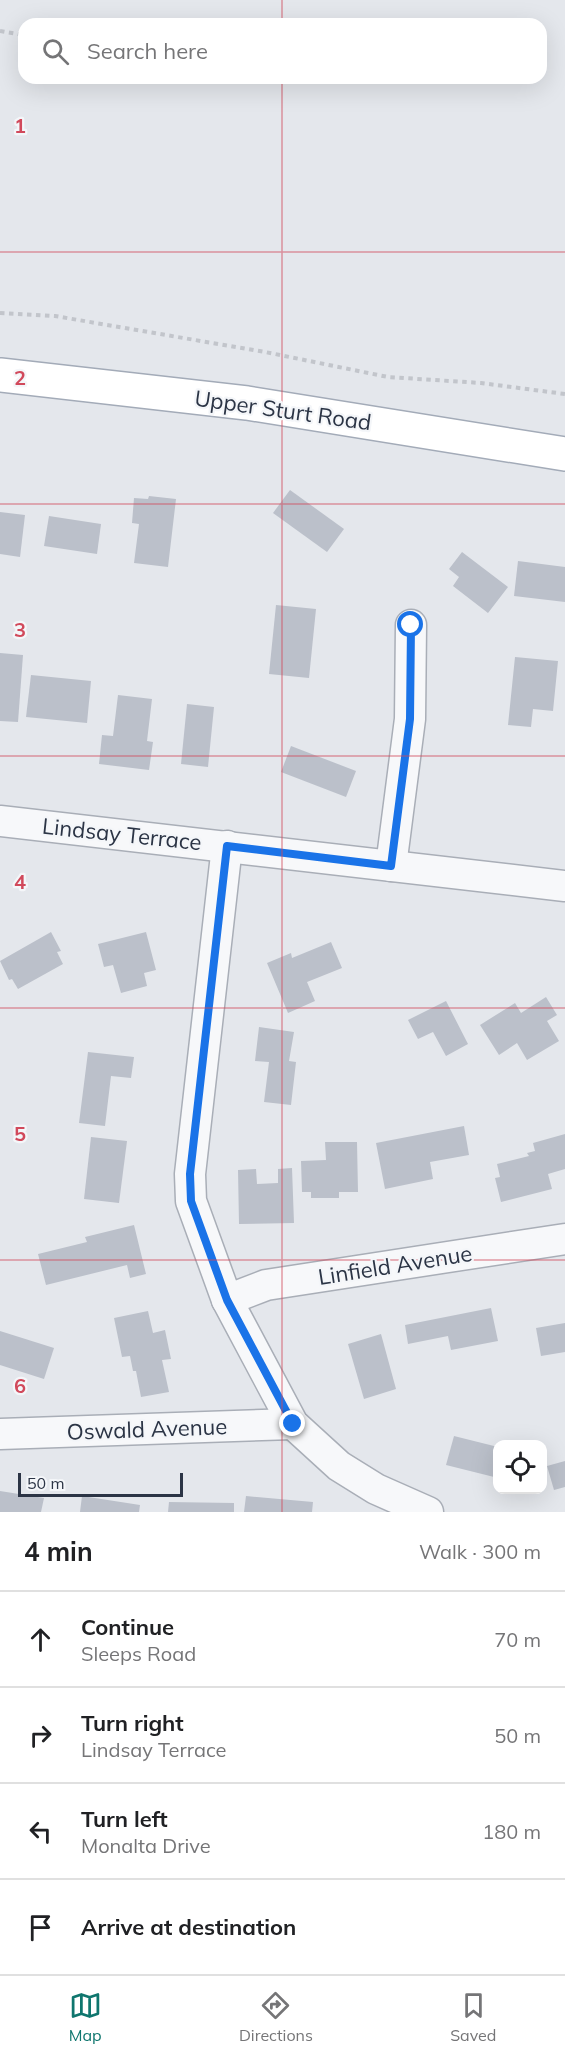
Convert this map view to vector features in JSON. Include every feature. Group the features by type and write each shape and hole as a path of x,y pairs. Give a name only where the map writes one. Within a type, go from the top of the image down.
{"main road":[{"name":"Upper Sturt Road","path":"0,375 248,403 565,454"}],"street":[{"path":"391,866 410,719 411,625"},
{"name":"Lindsay Terrace","path":"0,821 565,886"},
{"path":"227,846 190,1174 191,1201 227,1300 293,1424 339,1467 376,1489 428,1512"},
{"name":"Linfield Avenue","path":"227,1300 266,1285 565,1239"},
{"name":"Oswald Avenue","path":"0,1434 293,1424"}],"path":[{"path":"0,31 18,34"},
{"path":"0,313 55,316 265,352 388,377 481,383 565,394"}],"building":[{"path":"290,490 344,529 327,552 273,513"},
{"path":"149,496 176,499 168,567 134,563 139,524 132,523 134,498 148,499"},
{"path":"0,512 25,515 20,557 0,554"},
{"path":"49,516 101,524 97,554 44,546"},
{"path":"462,552 508,587 488,613 453,586 459,577 449,569"},
{"path":"518,561 565,567 565,602 514,596"},
{"path":"276,605 316,609 309,678 269,674"},
{"path":"0,653 23,655 18,722 0,721"},
{"path":"515,657 558,661 553,711 533,709 531,727 508,725"},
{"path":"31,675 91,681 87,723 26,717"},
{"path":"118,695 152,699 147,741 153,742 149,770 99,764 102,735 113,736"},
{"path":"187,704 214,707 208,767 181,764"},
{"path":"291,746 356,771 346,797 281,772"},
{"path":"51,932 61,951 57,952 63,964 18,989 12,979 9,980 0,961"},
{"path":"146,932 156,970 144,973 147,986 121,993 113,965 104,967 98,944"},
{"path":"331,942 342,968 307,982 315,1001 288,1013 267,963 291,953 292,958"},
{"path":"546,997 557,1015 547,1021 559,1041 527,1060 517,1043 499,1055 480,1025 515,1003 521,1013"},
{"path":"446,1001 468,1044 446,1056 433,1032 418,1039 408,1020"},
{"path":"259,1027 294,1032 289,1061 296,1062 291,1105 264,1102 269,1062 255,1061"},
{"path":"88,1052 134,1057 131,1078 111,1076 105,1126 79,1123"},
{"path":"464,1126 469,1155 430,1162 433,1179 385,1189 376,1143"},
{"path":"565,1134 565,1169 548,1174 552,1189 501,1202 495,1178 500,1177 497,1164 529,1156 527,1153 535,1151 533,1143"},
{"path":"91,1137 127,1141 119,1203 84,1199"},
{"path":"325,1142 357,1142 358,1192 339,1192 339,1198 311,1198 311,1192 302,1192 301,1161 326,1160"},
{"path":"292,1168 294,1223 239,1224 238,1170 256,1169 257,1184 278,1183 278,1169"},
{"path":"134,1225 146,1274 130,1278 127,1265 46,1285 38,1254 87,1242 85,1237"},
{"path":"491,1308 498,1341 451,1350 448,1336 408,1344 405,1325"},
{"path":"148,1311 153,1333 165,1330 171,1359 162,1360 169,1392 141,1397 136,1371 133,1371 130,1356 122,1357 114,1318"},
{"path":"565,1323 565,1352 541,1356 536,1328"},
{"path":"0,1331 54,1348 44,1379 0,1365"},
{"path":"381,1334 396,1389 364,1399 348,1344"},
{"path":"454,1436 493,1446 493,1477 446,1465"},
{"path":"565,1461 565,1487 554,1490 547,1466"},
{"path":"0,1491 44,1498 41,1512 0,1512"},
{"path":"82,1496 140,1505 139,1512 80,1512"},
{"path":"246,1496 313,1502 312,1512 244,1512"},
{"path":"169,1502 234,1503 234,1512 168,1512"}],"route":[{"path":"293,1424 227,1300 191,1201 190,1174 227,846 391,866 410,719 411,625"}]}
